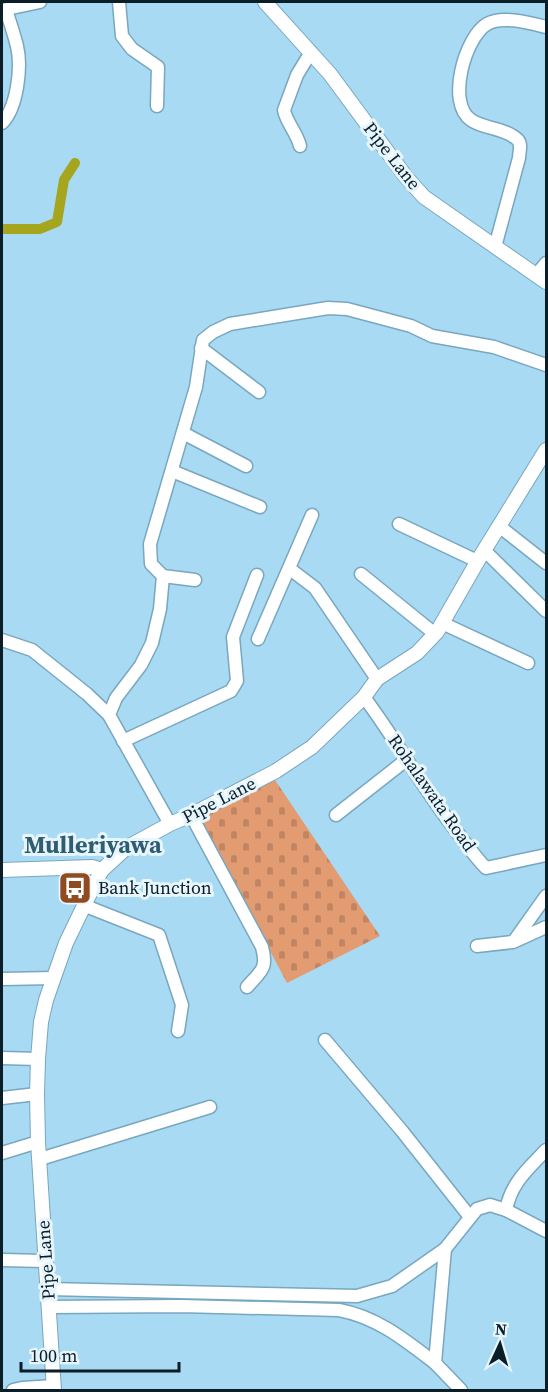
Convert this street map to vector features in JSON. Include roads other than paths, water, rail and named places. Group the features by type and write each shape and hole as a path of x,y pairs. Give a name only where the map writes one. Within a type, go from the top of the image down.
{"street":[{"path":"2,123 11,109 18,87 18,49 4,10 40,2"},
{"path":"118,2 122,36 132,49 158,67 157,106"},
{"name":"Pipe Lane","path":"265,2 330,74 406,177 424,197 542,278"},
{"path":"495,247 519,158 520,145 518,140 505,133 470,120 464,112 458,91 462,67 473,41 483,26 493,21 546,27"},
{"path":"300,146 284,110 297,75 311,52"},
{"path":"542,278 546,263"},
{"path":"195,580 163,576 151,564 150,544 196,387 203,340 213,332 230,324 328,308 347,309 411,326 432,336 494,347 546,365"},
{"path":"201,348 259,392"},
{"path":"183,433 246,466"},
{"name":"Pipe Lane","path":"54,1388 38,1142 38,1059 41,1022 54,978 83,904 102,870 126,848 276,771 312,747 364,698 377,679 417,653 439,628 546,450"},
{"path":"172,471 260,507"},
{"path":"258,639 312,515"},
{"path":"399,524 481,556 546,611"},
{"path":"499,526 546,563"},
{"path":"290,569 315,588 377,679"},
{"path":"362,574 439,628 528,663"},
{"path":"123,741 231,691 237,681 233,637 257,575"},
{"path":"109,715 116,698 141,665 152,643 160,609 163,576"},
{"path":"2,640 32,650 87,694 109,715 170,824"},
{"name":"Rohalawata Road","path":"364,698 391,733 439,809 486,868 546,855"},
{"path":"336,815 406,760"},
{"path":"191,815 262,947 266,961 263,969 247,987"},
{"path":"2,870 92,867 102,870"},
{"path":"513,942 546,896"},
{"path":"83,904 159,935 182,1005 178,1031"},
{"path":"477,946 513,942 546,927"},
{"path":"2,979 54,978"},
{"path":"325,1040 402,1131 470,1217"},
{"path":"2,1058 38,1059"},
{"path":"2,1098 37,1094"},
{"path":"40,1159 210,1107"},
{"path":"2,1153 38,1142"},
{"path":"506,1210 509,1194 546,1150"},
{"path":"48,1289 357,1296 392,1286 445,1249 477,1209 490,1205 506,1210 546,1231"},
{"path":"435,1362 445,1249"},
{"path":"2,1260 44,1261"},
{"path":"49,1307 181,1306 339,1310 359,1314 392,1331 435,1362 461,1390"},
{"path":"13,1390 54,1388"}],"waterway":[{"path":"2,229 40,229 57,222 64,180 75,163"}],"place":[{"name":"Bank Junction","path":"75,888"}],"district":[{"name":"Mulleriyawa","path":"93,845"}]}
